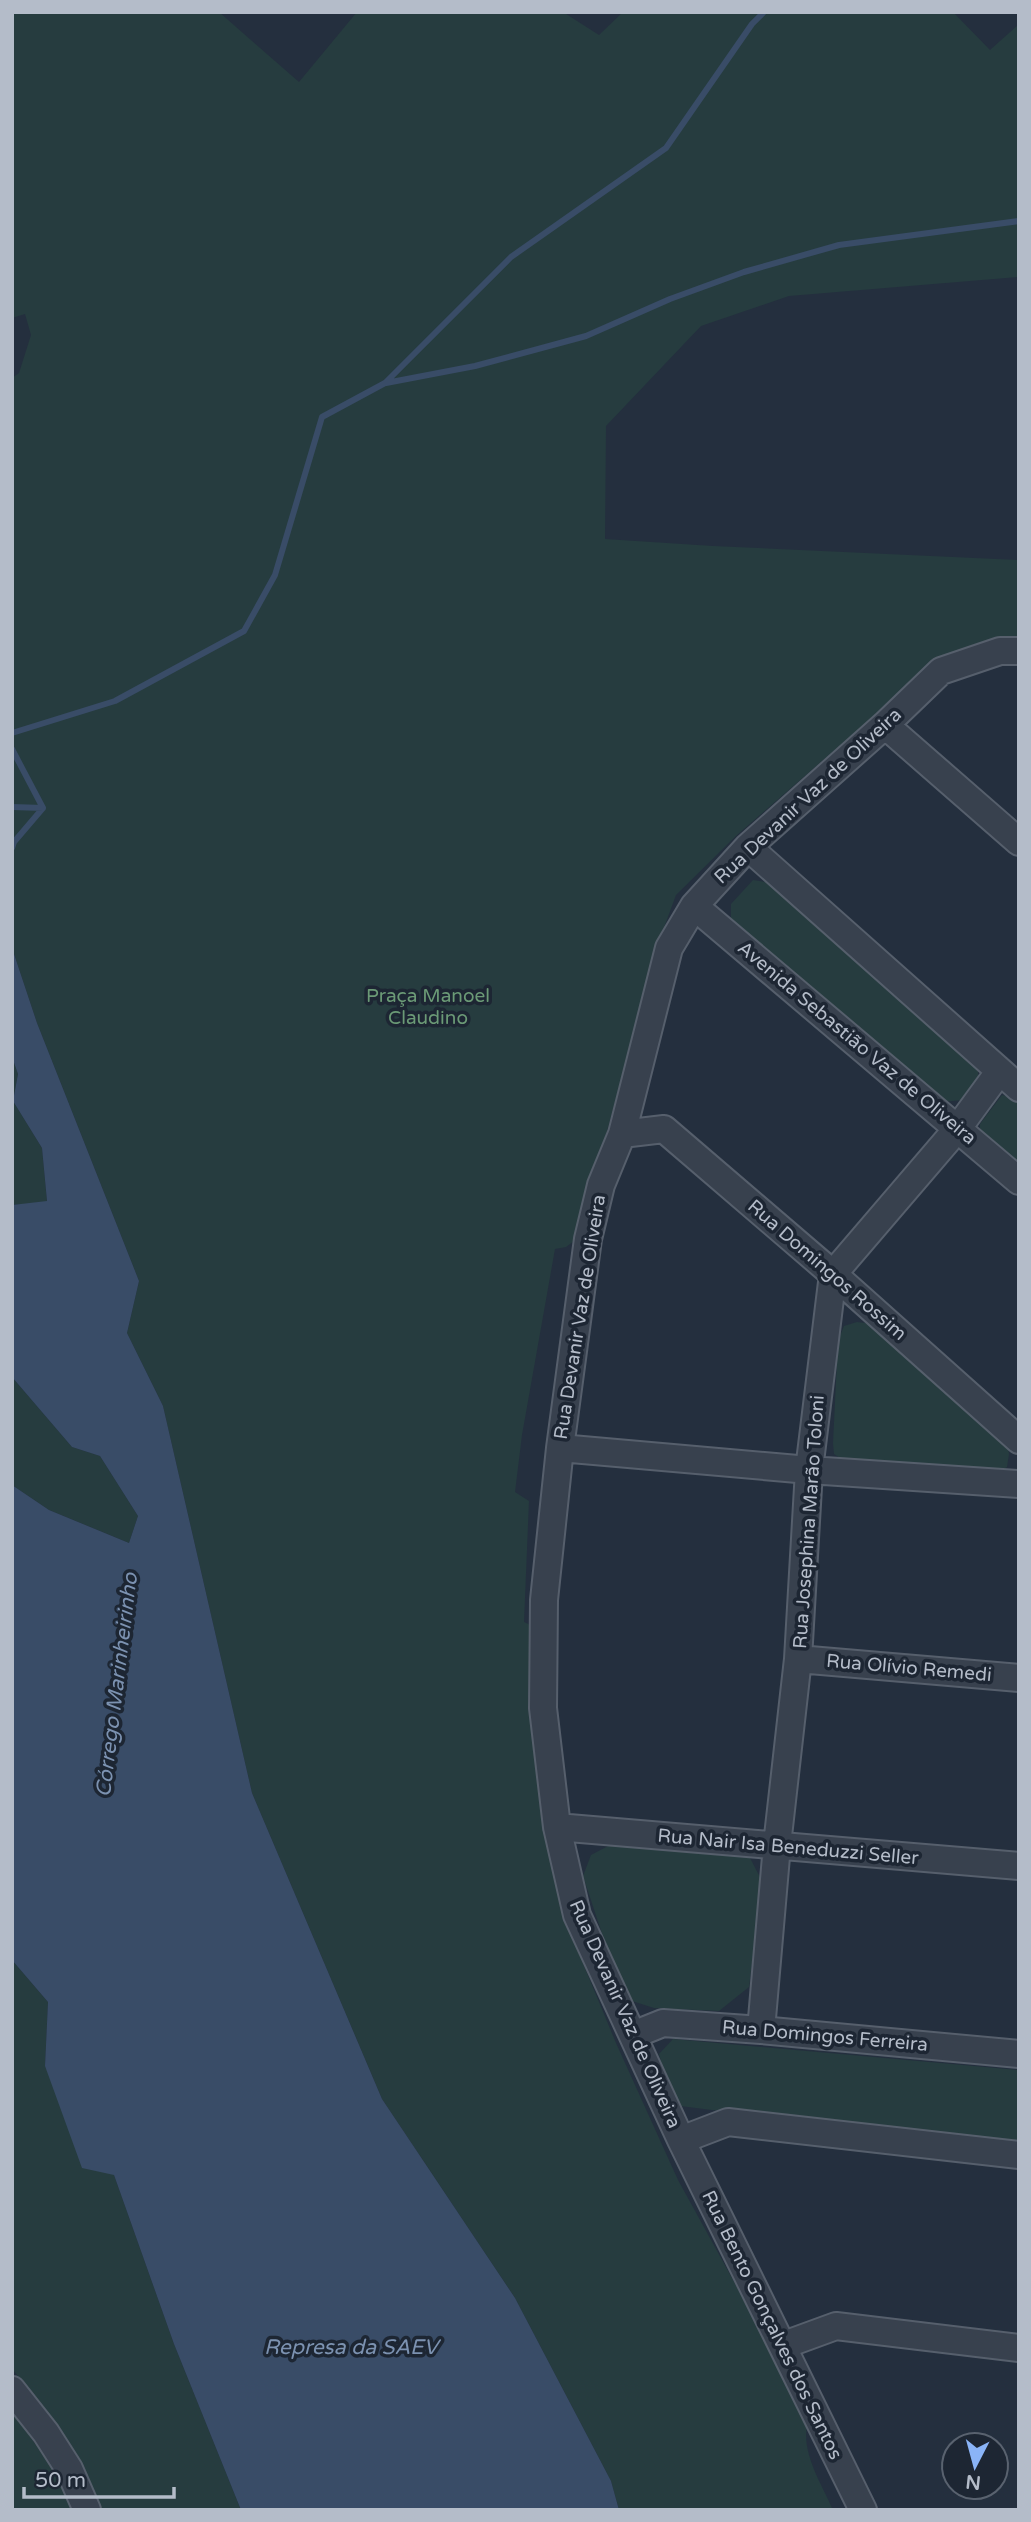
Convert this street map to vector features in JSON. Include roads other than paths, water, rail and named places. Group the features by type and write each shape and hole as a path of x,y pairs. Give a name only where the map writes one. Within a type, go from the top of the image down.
{"street":[{"name":"Rua Devanir Vaz de Oliveira","path":"681,2140 577,1915 557,1827 544,1695 544,1600 560,1448 588,1240 601,1185 622,1133 669,948 694,906 748,847 885,725 941,671 1000,651 1019,651"},
{"path":"885,725 1019,842"},
{"path":"748,847 1009,1080 958,1128 834,1274"},
{"name":"Avenida Sebastião Vaz de Oliveira","path":"694,906 1019,1181"},
{"name":"Rua Domingos Rossim","path":"622,1133 663,1129 834,1274 1019,1440"},
{"name":"Rua Josephina Marão Toloni","path":"761,2030 798,1659 809,1470 834,1274"},
{"path":"560,1448 809,1470 1019,1483"},
{"name":"Rua Olívio Remedi","path":"798,1659 1019,1678"},
{"name":"Rua Nair Isa Beneduzzi Seller","path":"557,1827 1019,1866"},
{"name":"Rua Domingos Ferreira","path":"632,2035 663,2024 761,2030 1019,2054"},
{"path":"681,2140 728,2122 1019,2155"},
{"name":"Rua Bento Gonçalves dos Santos","path":"681,2140 863,2510"},
{"path":"783,2345 836,2326 1019,2348"},
{"path":"12,2390 46,2432 69,2469 87,2510"}],"water":[{"name":"Represa da SAEV","path":"12,948 37,1023 139,1281 127,1333 163,1406 252,1793 382,2099 515,2298 611,2481 619,2510 241,2510 174,2344 114,2175 82,2168 45,2066 48,2002 12,1960 12,1485 49,1510 129,1543 138,1516 100,1456 72,1447 12,1377 12,1205 47,1201 42,1148 13,1101 18,1074 12,1057"}],"waterway":[{"name":"Córrego Marinheirinho","path":"12,733 115,701 244,631 275,575 322,417 385,383 511,257 666,148 752,24 764,12"},
{"path":"386,383 475,366 586,336 670,299 744,272 839,245 1019,221"},
{"name":"Córrego Marinheirinho","path":"12,749 43,808 12,848"},
{"path":"12,807 43,808"}],"park label":[{"name":"Praça Manoel Claudino","path":"428,1007"}]}
